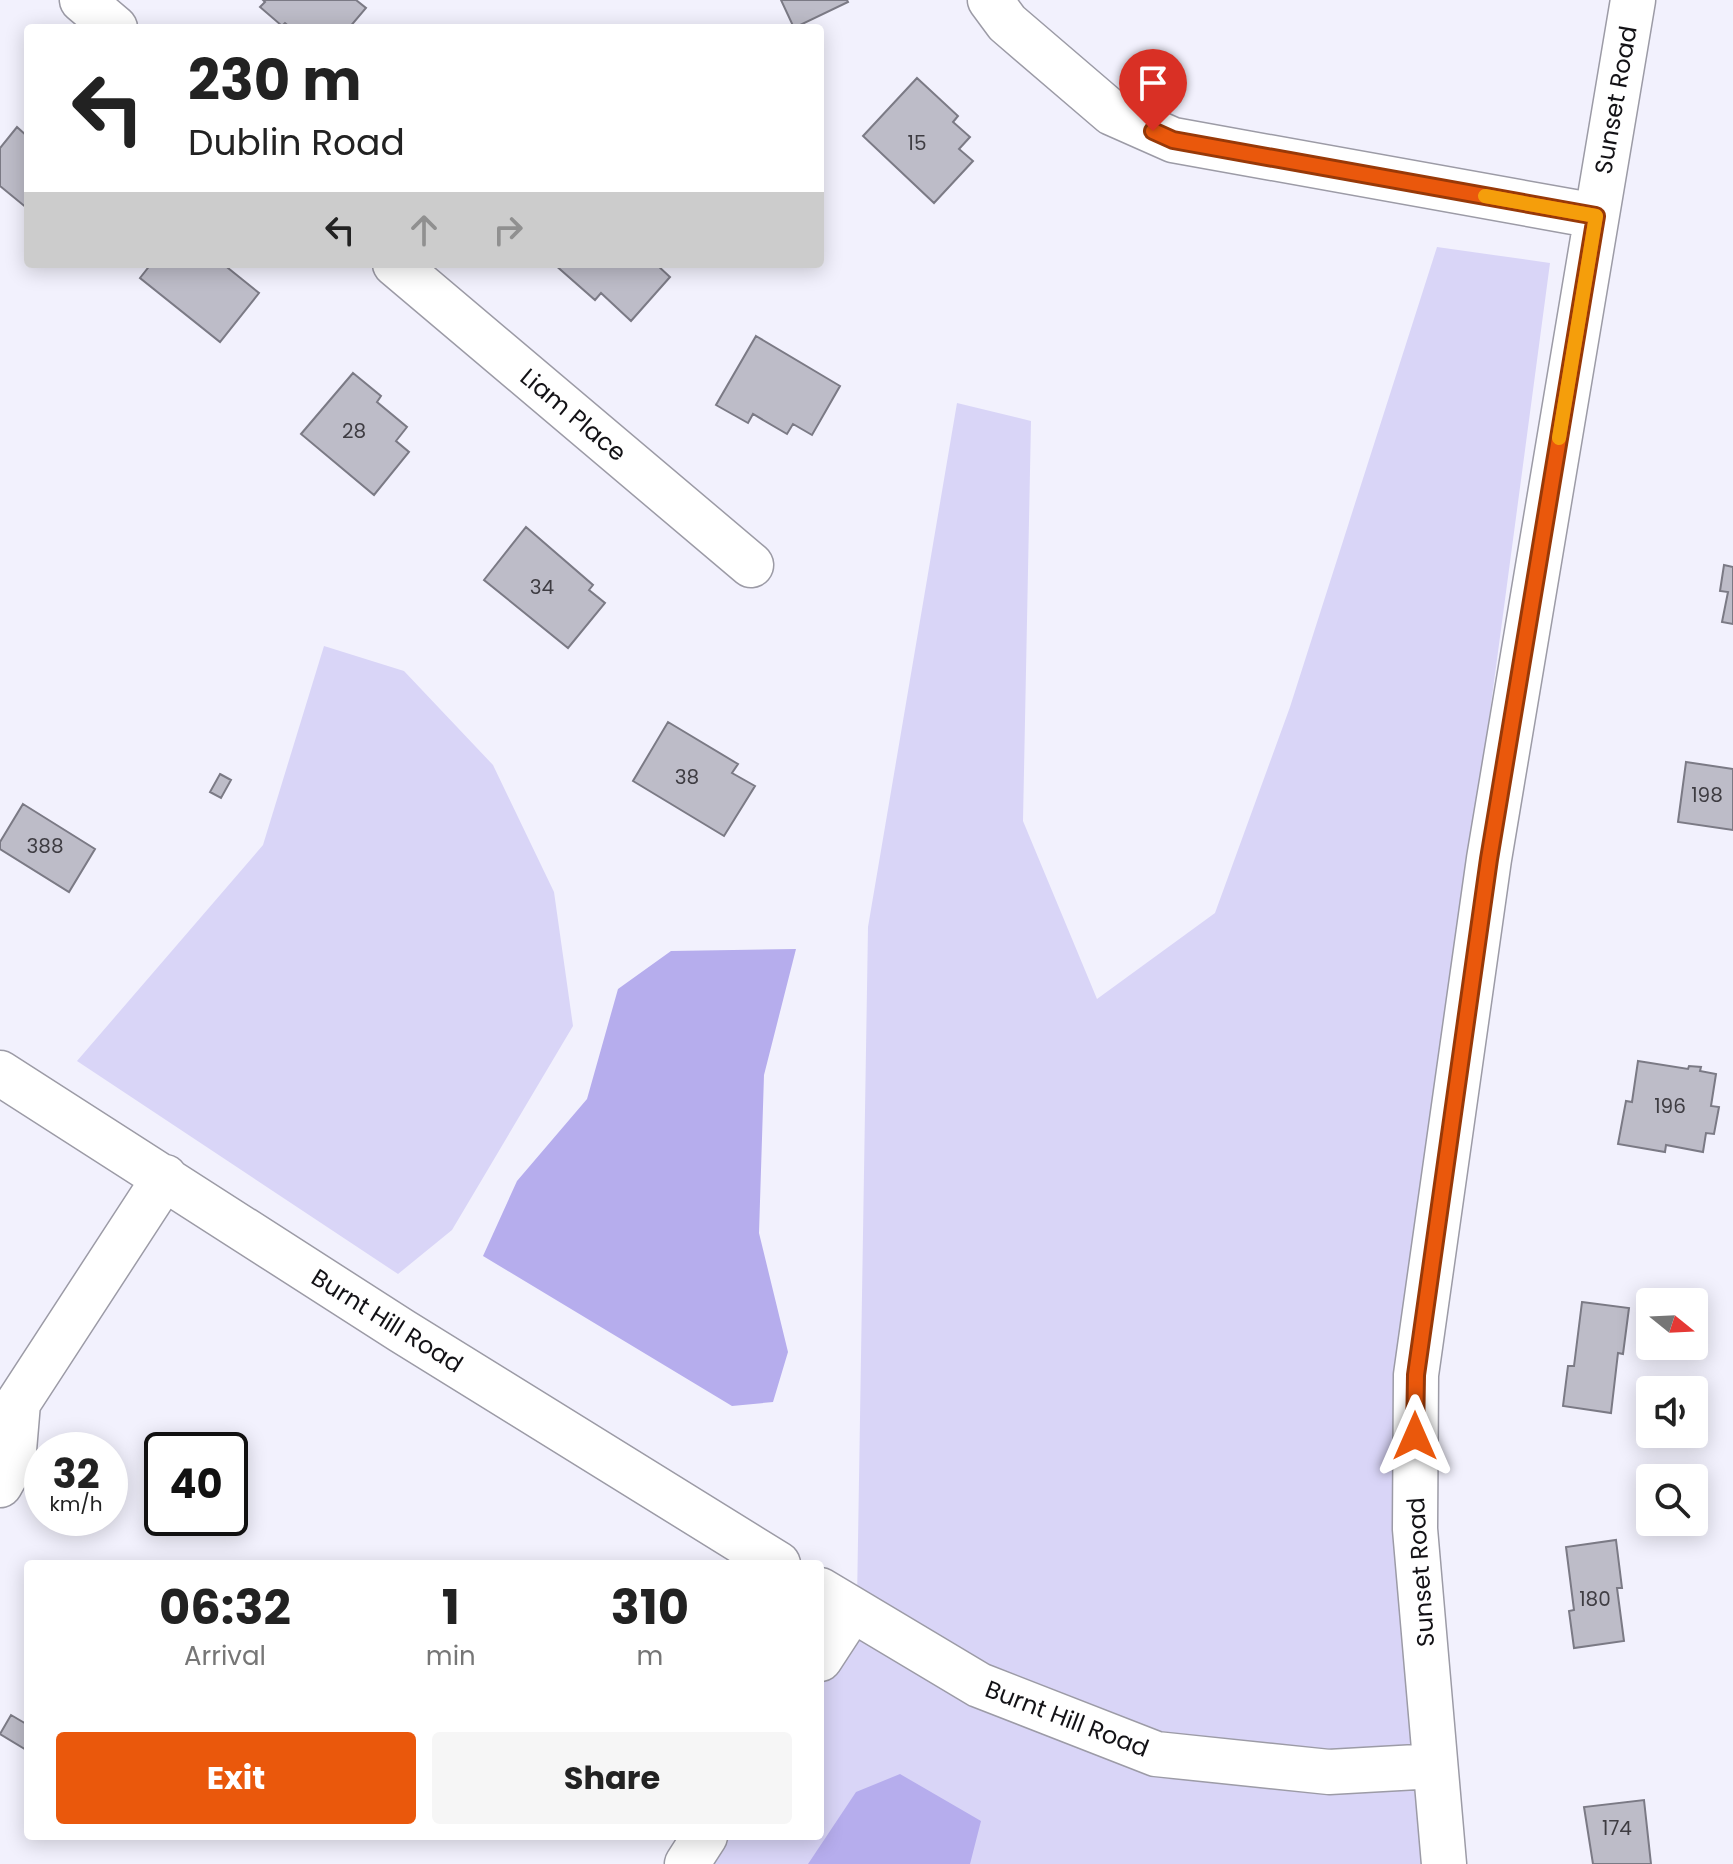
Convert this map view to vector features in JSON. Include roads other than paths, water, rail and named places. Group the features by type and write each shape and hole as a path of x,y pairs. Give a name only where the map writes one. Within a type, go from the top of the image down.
{"street":[{"path":"82,0 110,24"},
{"path":"990,0 1007,23 1112,113 1173,140 1596,216"},
{"name":"Sunset Road","path":"1444,1864 1415,1529 1416,1375 1489,859 1633,0"},
{"name":"Liam Place","path":"400,268 751,565"},
{"name":"Burnt Hill Road","path":"4,1085 165,1177 402,1331 772,1560"},
{"path":"0,1485 13,1462 8,1418 165,1177"},
{"path":"824,1644 836,1600"},
{"name":"Burnt Hill Road","path":"836,1600 979,1685 1156,1754 1329,1772 1435,1766"},
{"path":"687,1864 702,1840"}]}
